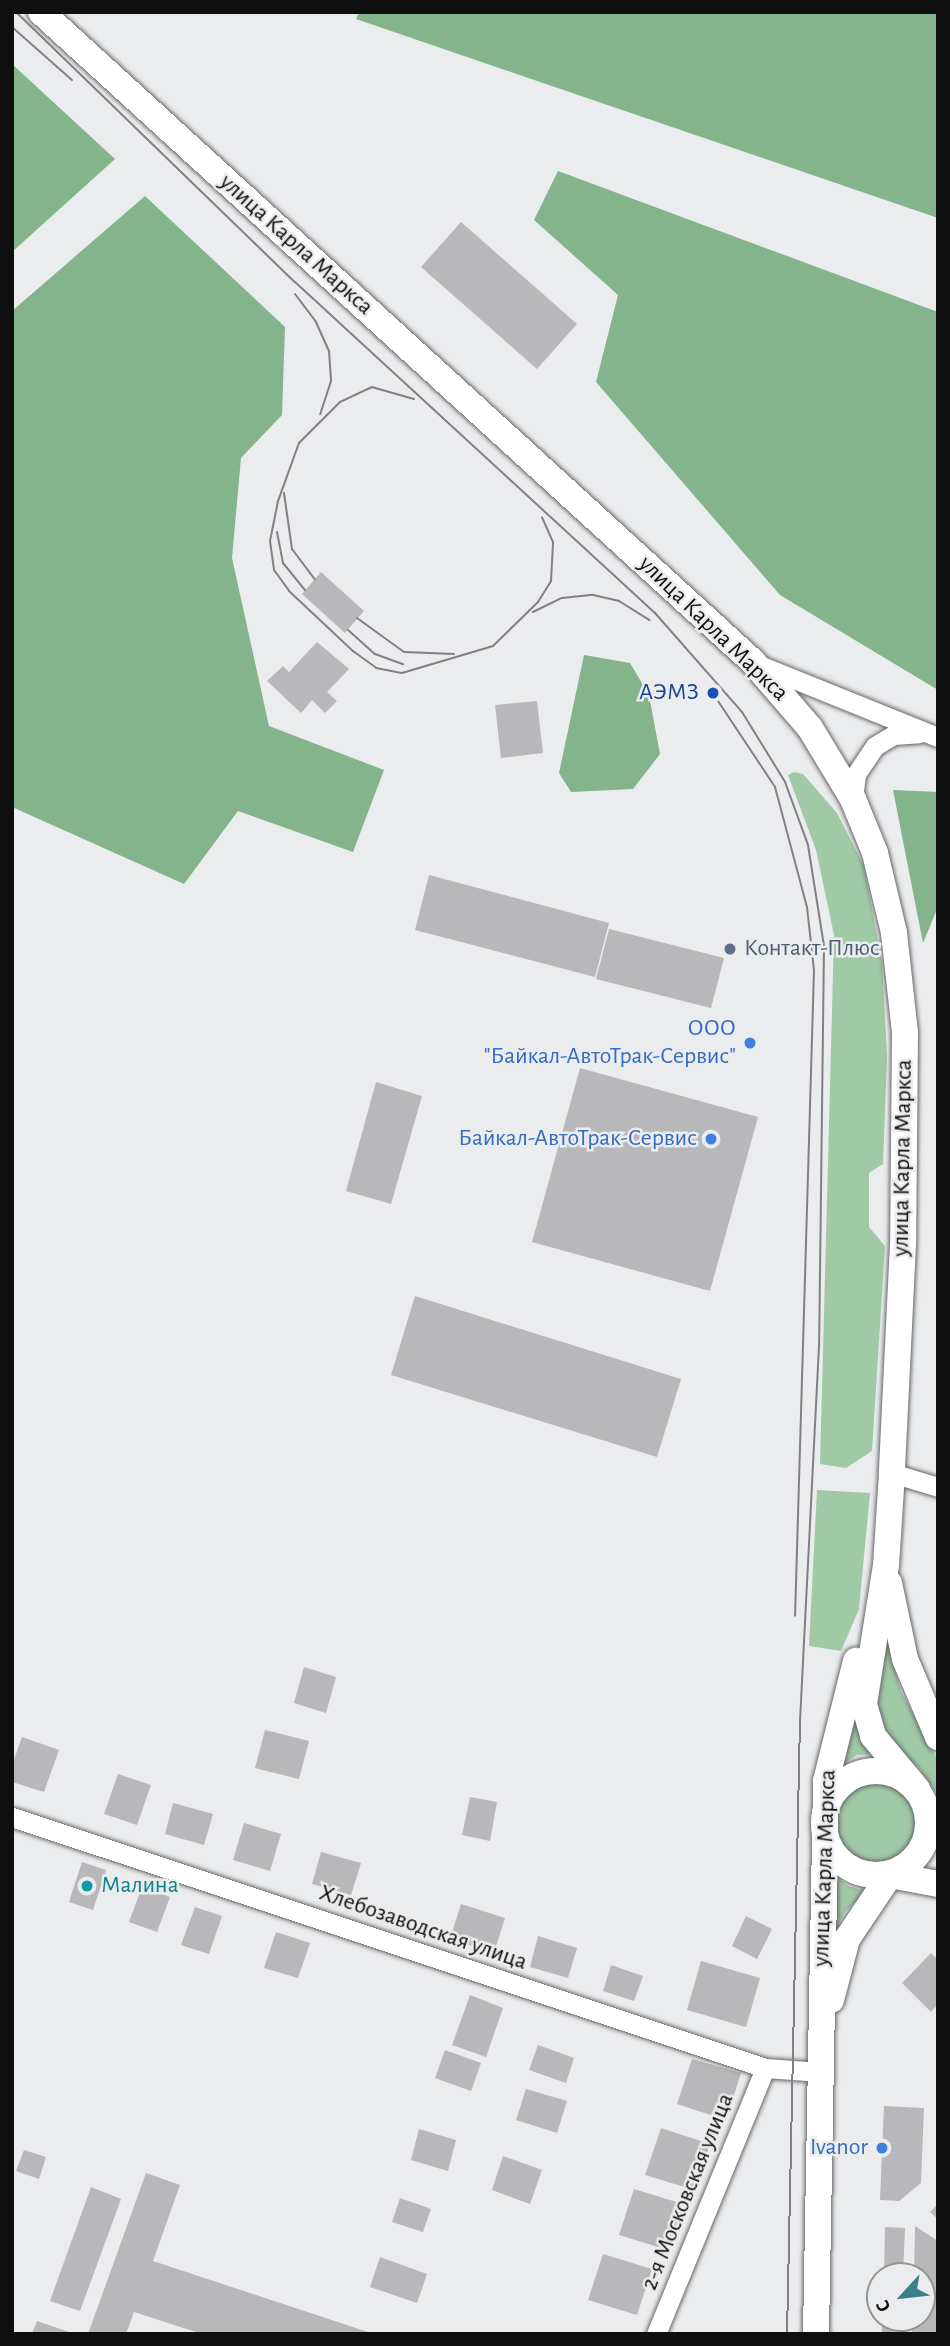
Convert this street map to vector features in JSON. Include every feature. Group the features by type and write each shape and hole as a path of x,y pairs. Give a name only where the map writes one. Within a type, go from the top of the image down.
{"street":[{"name":"улица Карла Маркса","path":"41,12 753,662 810,728 853,799 875,853 894,933 905,1032 903,1244 892,1473 886,1565 865,1684 865,1712 881,1748 921,1796 938,1827"},
{"path":"67,12 96,63"},
{"path":"753,662 934,735"},
{"path":"853,799 856,774 875,747 893,735 934,735"},
{"path":"892,1473 938,1486"},
{"name":"улица Карла Маркса","path":"816,2334 823,1824 827,1769 886,1565"},
{"path":"886,1565 905,1659 938,1737"},
{"path":"890,1875 914,1859 923,1847 928,1818 921,1796 893,1773 863,1772 850,1777 831,1795 823,1824 828,1845 840,1862 858,1872 938,1884"},
{"name":"Хлебозаводская улица","path":"12,1817 765,2068 821,2062"},
{"name":"улица Карла Маркса","path":"821,2062 843,1947 890,1875"},
{"name":"2-я Московская улица","path":"656,2334 765,2068"}],"green space":[{"path":"359,12 938,12 938,218 356,19"},
{"path":"12,64 115,159 12,252"},
{"path":"558,171 938,312 938,690 780,595 596,382 618,295 534,220"},
{"path":"145,196 285,327 282,415 241,458 232,558 269,726 384,770 353,852 238,811 184,884 12,807 12,311"},
{"path":"584,655 630,663 649,695 660,754 633,789 571,792 559,773"},
{"path":"794,772 803,774 837,813 864,866 882,962 887,1056 883,1164 869,1173 869,1227 885,1246 872,1451 846,1468 820,1464 834,935 816,850 788,775"},
{"path":"893,790 938,792 938,907 923,943"},
{"path":"817,1490 870,1493 859,1609 841,1651 809,1646"},
{"path":"887,1642 901,1691 938,1760 938,1795 918,1767 898,1755 875,1721"},
{"path":"855,1706 875,1754 857,1755 842,1765"},
{"path":"876,1783 892,1786 905,1795 914,1808 917,1824 914,1840 905,1853 892,1862 876,1865 860,1862 847,1853 838,1840 835,1824 838,1808 847,1795 860,1786"},
{"path":"829,1872 848,1886 866,1891 845,1912 830,1940"}],"building":[{"path":"461,222 577,324 537,369 421,267"},
{"path":"321,572 364,611 345,633 302,594"},
{"path":"317,642 349,669 327,692 337,701 325,713 312,700 301,713 267,681 283,666 289,672"},
{"path":"537,701 543,753 501,758 495,705"},
{"path":"429,875 609,923 595,977 415,930"},
{"path":"609,929 724,958 711,1008 596,979"},
{"path":"580,1068 758,1117 710,1291 532,1242"},
{"path":"376,1082 422,1096 391,1204 346,1191"},
{"path":"415,1296 681,1379 657,1457 391,1375"},
{"path":"304,1667 336,1677 326,1713 294,1703"},
{"path":"265,1730 309,1741 299,1779 255,1768"},
{"path":"22,1737 59,1750 44,1792 12,1782 12,1765"},
{"path":"118,1774 151,1785 137,1825 104,1814"},
{"path":"470,1797 497,1802 490,1841 462,1835"},
{"path":"173,1803 213,1814 204,1845 165,1834"},
{"path":"244,1823 281,1834 270,1871 233,1860"},
{"path":"321,1852 361,1863 351,1895 312,1884"},
{"name":"Малина","path":"82,1862 106,1870 93,1910 69,1902"},
{"path":"142,1887 170,1897 157,1932 129,1922"},
{"path":"461,1904 505,1918 494,1953 450,1939"},
{"path":"195,1907 222,1916 209,1954 181,1945"},
{"path":"746,1916 772,1929 757,1959 732,1946"},
{"path":"276,1932 310,1943 298,1978 264,1968"},
{"path":"538,1936 577,1948 568,1978 530,1967"},
{"path":"931,1953 938,1960 938,2004 931,2012 902,1983"},
{"path":"701,1961 760,1978 746,2027 687,2010"},
{"path":"611,1965 643,1976 634,2001 603,1991"},
{"path":"470,1995 503,2008 486,2057 452,2045"},
{"path":"538,2045 574,2058 566,2083 529,2070"},
{"path":"445,2050 481,2063 471,2091 435,2078"},
{"path":"692,2059 741,2073 726,2120 677,2104"},
{"path":"526,2089 567,2101 557,2133 516,2120"},
{"path":"884,2106 924,2108 921,2183 899,2201 880,2200"},
{"path":"661,2128 710,2144 694,2190 645,2175"},
{"path":"419,2129 456,2140 448,2171 411,2160"},
{"path":"24,2150 46,2157 39,2179 16,2171"},
{"path":"503,2156 542,2170 530,2204 492,2190"},
{"path":"146,2173 180,2185 153,2261 374,2334 202,2334 134,2312 126,2334 88,2334"},
{"path":"91,2187 121,2199 80,2311 50,2301"},
{"path":"634,2189 683,2204 668,2250 619,2235"},
{"path":"400,2198 431,2209 423,2232 392,2222"},
{"path":"938,2204 938,2219 930,2212"},
{"path":"915,2226 938,2241 938,2334 912,2334 936,2332 936,2262 914,2262"},
{"path":"885,2227 905,2228 904,2262 884,2262"},
{"path":"603,2254 652,2269 637,2315 588,2300"},
{"path":"380,2257 427,2274 417,2303 370,2287"},
{"path":"37,2321 72,2333 72,2334 32,2334"},
{"path":"882,2332 901,2332 901,2334"}],"tram line":[{"path":"16,12 295,282 655,613 742,712 785,782 808,845 824,946 819,1346 800,1720 787,2334"},
{"path":"12,27 72,80"},
{"path":"295,294 316,322 329,351 331,381 320,414"},
{"path":"414,399 372,387 340,402 299,443 278,501 270,541 274,570 289,591 353,651 376,668 402,673 493,646 538,602 551,581 553,542 542,517"},
{"path":"284,493 292,549 315,579"},
{"path":"277,532 283,563 305,590"},
{"path":"533,612 562,598 593,595 619,601 649,620"},
{"path":"357,618 404,652 454,654"},
{"path":"348,630 375,654 403,664"},
{"path":"712,692 775,787 807,907 814,970 795,1616"}],"place":[{"name":"АЭМЗ","path":"713,693"},
{"name":"Контакт-Плюс","path":"730,949"},
{"name":"ООО \"Байкал-АвтоТрак-Сервис\"","path":"750,1043"},
{"name":"Байкал-АвтоТрак-Сервис","path":"711,1139"},
{"name":"Малина","path":"87,1886"},
{"name":"Ivanor","path":"882,2148"}]}
